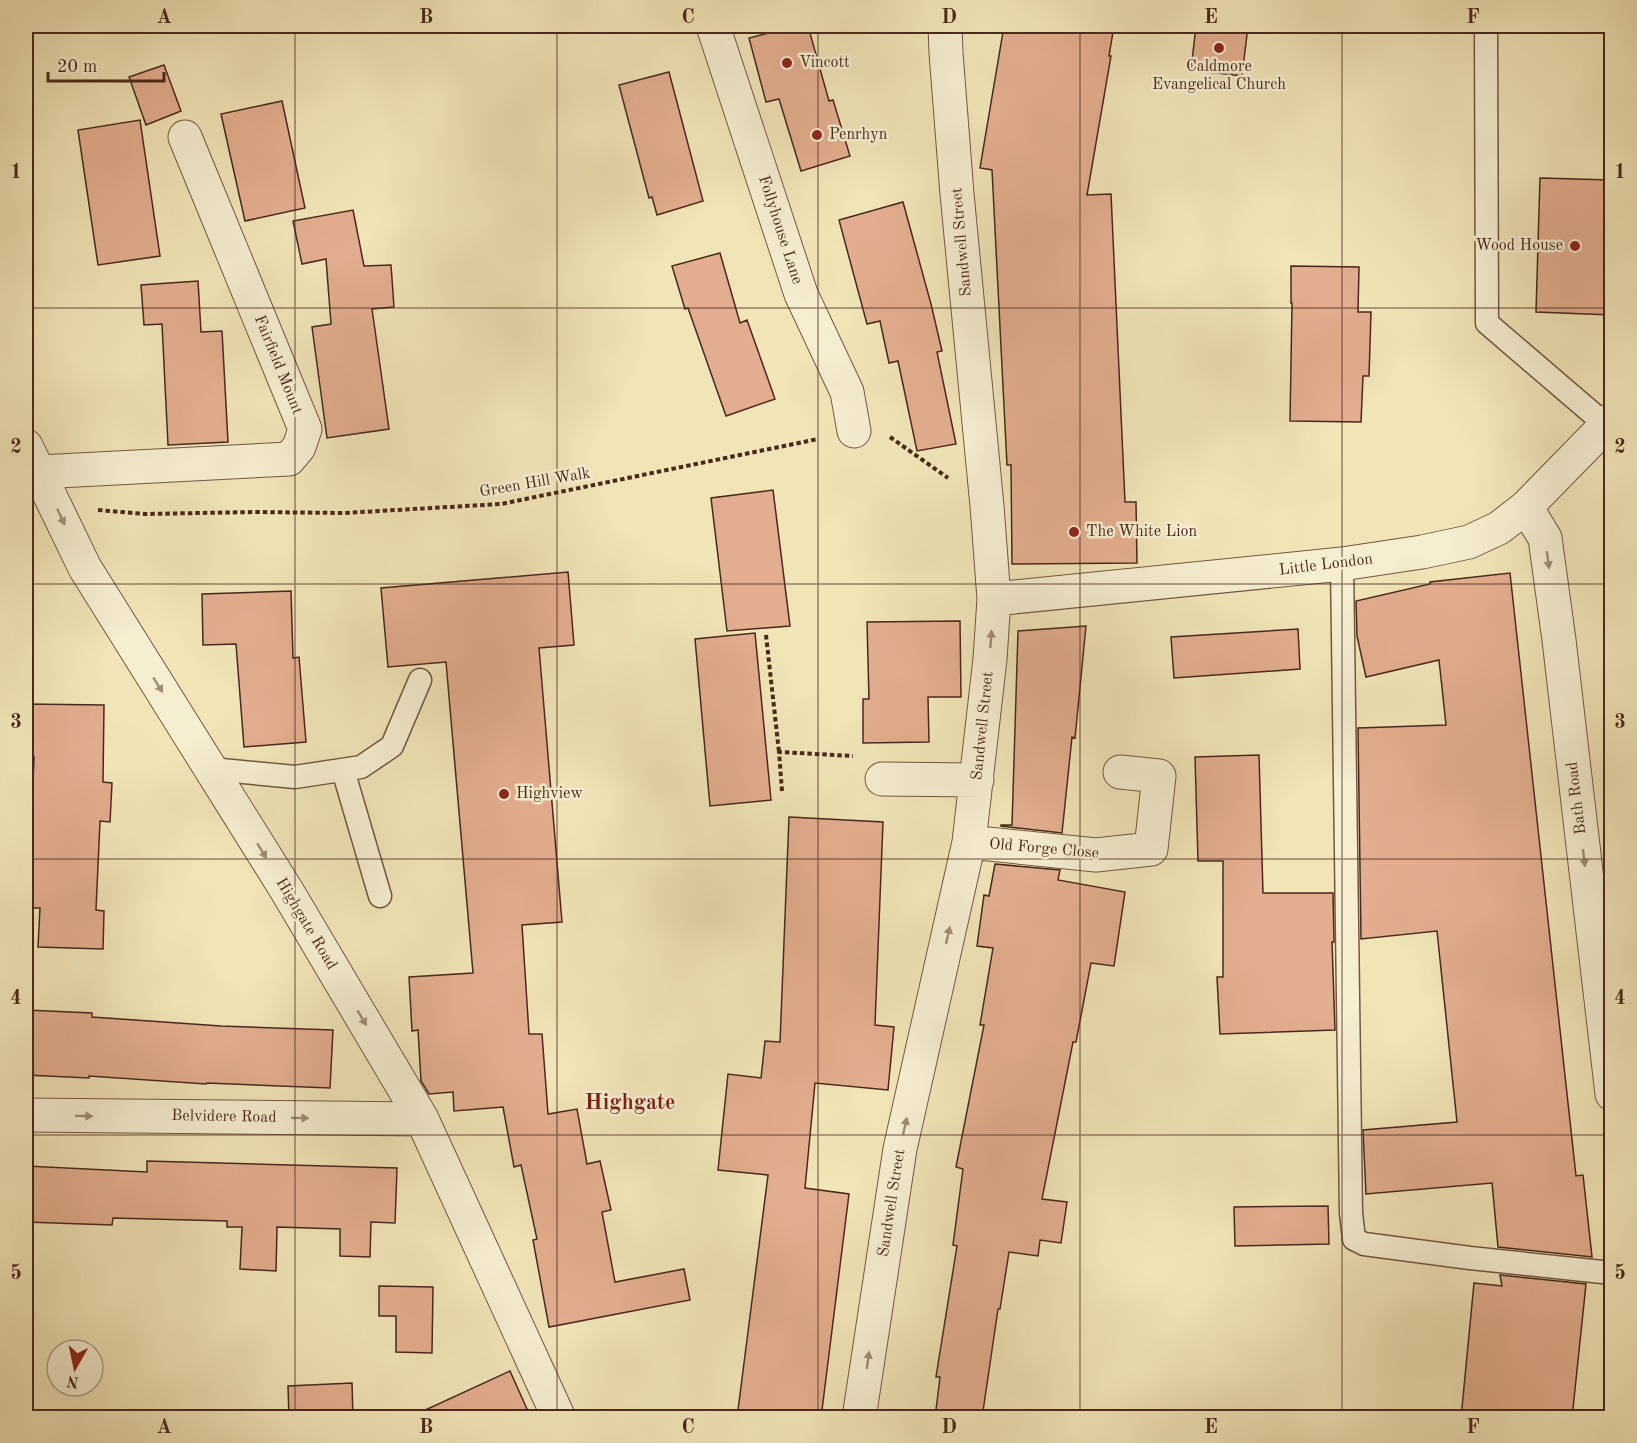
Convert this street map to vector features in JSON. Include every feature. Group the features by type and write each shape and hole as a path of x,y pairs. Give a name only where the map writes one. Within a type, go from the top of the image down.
{"street":[{"name":"Follyhouse Lane","path":"713,26 801,294 847,392 854,432"},
{"name":"Sandwell Street","path":"859,1418 900,1149 969,843 990,659 994,599 957,194 945,26"},
{"name":"Fairfield Mount","path":"32,459 289,459 299,447 305,429 185,137"},
{"name":"Little London","path":"994,599 1342,564 1422,552 1469,542 1499,528 1526,507 1608,422"},
{"name":"Highgate Road","path":"32,459 85,568 293,901 422,1119 559,1418"},
{"name":"Bath Road","path":"1526,507 1545,538 1559,640 1611,1094"},
{"name":"Old Forge Close","path":"969,843 1096,855 1151,849 1159,776 1120,772"},
{"path":"882,779 977,780"},
{"name":"Belvidere Road","path":"26,1115 422,1119"}],"lane":[{"path":"1486,26 1487,323 1608,422"},
{"path":"1342,564 1351,1214 1354,1239 1364,1244 1611,1273"},
{"path":"211,769 295,777 361,767 392,746 420,680"},
{"path":"343,770 380,896"}],"path":[{"name":"Green Hill Walk","path":"56,506 145,514 344,513 501,504 874,426 987,506"},
{"path":"766,635 782,791"},
{"path":"779,752 883,757 882,779"}],"building":[{"path":"797,26 808,26 829,101 833,100 850,156 801,171 779,99 766,102 749,38"},
{"path":"1004,26 1114,26 1087,195 1111,194 1125,502 1136,502 1137,563 1012,564 1011,465 1007,465 992,170 980,168"},
{"name":"Caldmore Evangelical Church","path":"1196,26 1248,26 1242,76 1191,70"},
{"path":"164,65 181,111 146,125 129,77"},
{"path":"669,72 703,201 657,215 652,197 649,198 619,85"},
{"path":"282,101 305,208 245,221 221,114"},
{"path":"140,120 160,256 98,265 78,130"},
{"name":"Wood House","path":"1540,178 1611,180 1611,315 1536,312"},
{"path":"903,202 942,351 937,352 956,444 917,451 898,361 889,363 880,321 867,324 839,220"},
{"path":"353,210 364,266 391,265 394,307 372,309 389,429 327,438 312,327 331,324 326,259 302,264 293,221"},
{"path":"720,253 740,323 747,320 775,399 726,416 688,308 685,309 672,266"},
{"path":"1291,266 1359,267 1358,312 1371,312 1369,376 1363,376 1361,422 1290,421"},
{"path":"198,281 201,332 222,331 228,442 168,445 162,324 144,325 141,285"},
{"path":"773,490 790,626 727,631 711,498"},
{"path":"568,572 574,645 539,648 562,922 522,925 529,1034 542,1034 548,1114 577,1109 587,1164 600,1161 611,1210 602,1212 615,1282 684,1269 690,1300 549,1327 533,1240 537,1239 521,1165 514,1167 503,1107 454,1111 453,1092 429,1094 421,1081 418,1030 412,1031 409,977 473,973 446,662 388,667 381,588"},
{"path":"1510,573 1576,1176 1583,1175 1592,1257 1498,1247 1492,1183 1366,1194 1363,1130 1457,1122 1437,931 1361,939 1358,728 1446,725 1439,660 1366,677 1357,636 1356,601 1430,584 1430,582"},
{"path":"291,591 293,658 299,657 306,742 244,747 236,644 203,645 202,594"},
{"path":"960,621 961,697 928,697 929,742 863,743 863,699 869,699 867,622"},
{"path":"1086,626 1075,738 1072,737 1062,833 1001,826 1012,825 1018,631"},
{"path":"1298,629 1300,669 1174,678 1171,637"},
{"path":"755,633 771,800 710,806 695,639"},
{"path":"26,704 104,705 103,782 112,783 110,822 100,821 96,910 104,911 103,949 38,947 40,908 26,908 26,867 28,831 31,831 34,757 26,757"},
{"path":"1259,755 1263,893 1333,893 1335,1030 1220,1034 1217,977 1223,977 1223,861 1198,861 1195,757"},
{"path":"789,817 883,822 875,1025 894,1027 888,1090 815,1083 805,1188 849,1194 821,1418 737,1418 768,1175 718,1170 728,1074 761,1078 765,1041 780,1042"},
{"path":"995,864 1060,870 1058,880 1125,892 1114,966 1091,963 1042,1199 1067,1202 1061,1243 1040,1240 1038,1256 1009,1252 982,1418 935,1418 940,1377 936,1377 957,1246 953,1245 963,1169 956,1167 984,1025 980,1025 993,948 977,946 984,895 989,896"},
{"path":"26,1010 92,1013 92,1017 221,1026 333,1030 330,1088 26,1075"},
{"path":"147,1161 397,1168 395,1223 371,1222 370,1257 340,1256 340,1229 277,1227 276,1271 240,1269 242,1227 227,1227 227,1221 113,1218 112,1225 26,1222 26,1166 147,1172"},
{"path":"1328,1206 1329,1244 1235,1246 1234,1207"},
{"path":"1500,1275 1586,1284 1572,1418 1461,1418 1474,1283 1502,1286"},
{"path":"379,1286 433,1287 432,1353 396,1352 396,1316 379,1316"},
{"path":"510,1371 531,1418 408,1418"},
{"path":"352,1383 353,1418 289,1418 288,1386"}],"place":[{"name":"Caldmore Evangelical Church","path":"1219,48"},
{"name":"Vincott","path":"787,63"},
{"name":"Penrhyn","path":"817,135"},
{"name":"Wood House","path":"1575,246"},
{"name":"The White Lion","path":"1074,532"},
{"name":"Highview","path":"504,794"}],"district":[{"name":"Highgate","path":"630,1103"}]}
